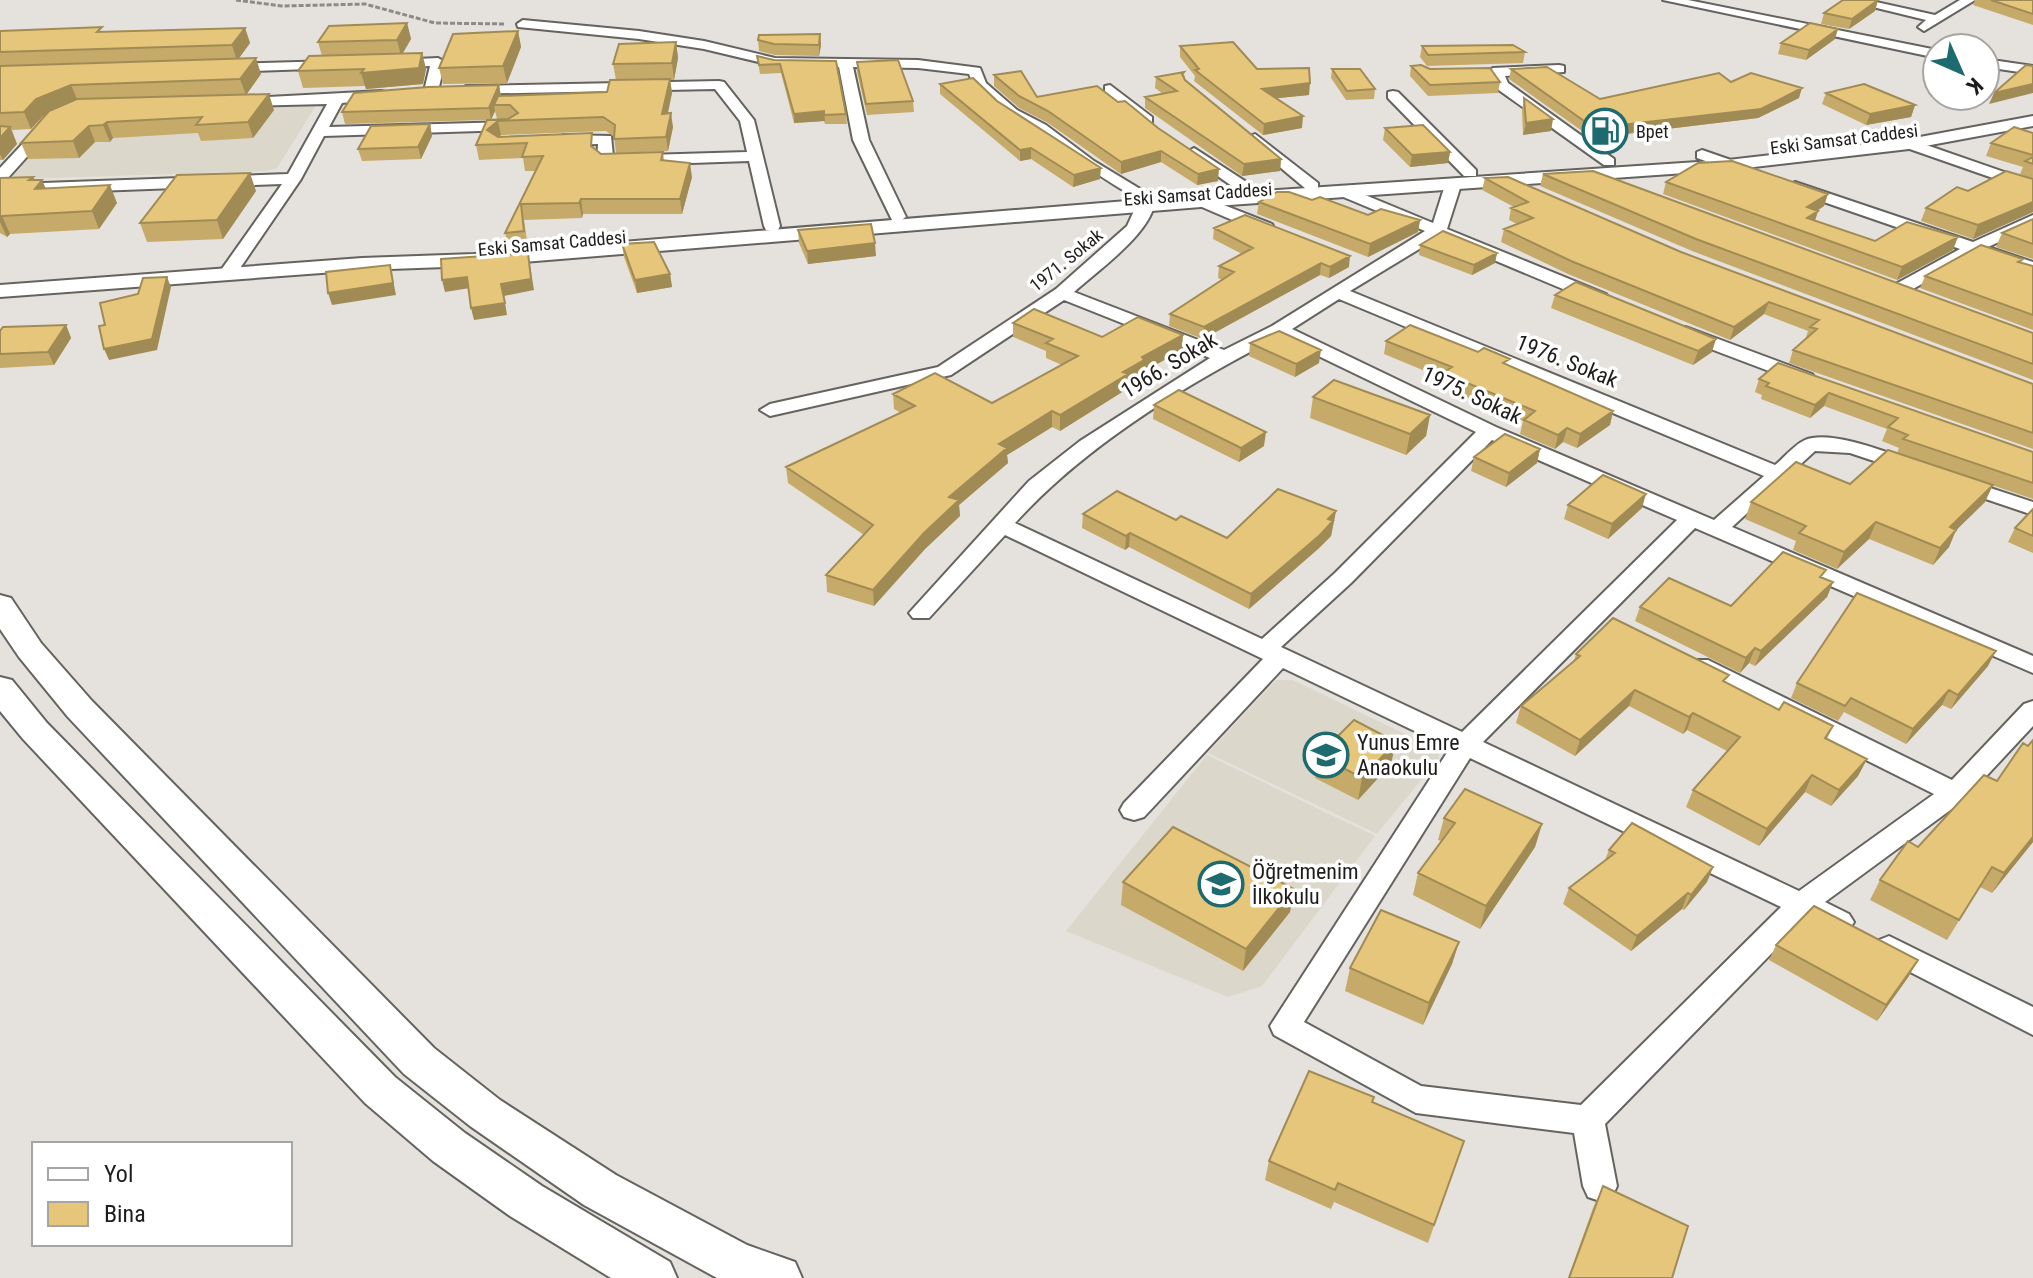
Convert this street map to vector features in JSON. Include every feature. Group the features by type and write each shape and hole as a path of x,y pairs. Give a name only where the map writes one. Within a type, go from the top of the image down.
{"main road":[{"path":"0,605 30,650 80,709 419,1061 521,1139 600,1190 734,1262 778,1278"},
{"path":"0,688 35,731 380,1090 496,1181 567,1228 653,1278"}],"street":[{"path":"1669,0 1921,51"},
{"path":"1850,0 1937,19"},
{"path":"1896,46 1969,0"},
{"path":"523,24 625,33 704,45 775,62 918,64 975,71 980,85 1012,113 1041,128 1147,202"},
{"path":"375,64 438,62 415,92"},
{"path":"845,64 861,140 898,217"},
{"path":"216,69 343,65"},
{"path":"2001,65 2033,70"},
{"path":"1559,69 1492,76 1609,162"},
{"path":"320,132 719,85 747,120 772,226"},
{"path":"1110,89 1170,138 1248,190"},
{"path":"217,103 337,99 415,92 524,107"},
{"path":"1393,95 1470,173"},
{"path":"228,273 293,179 337,99"},
{"path":"516,142 501,143 524,107"},
{"name":"Eski Samsat Caddesi","path":"0,291 362,264 474,260 1147,202 1248,190 1702,155 1884,134 1975,121 2033,108"},
{"path":"2,173 57,118"},
{"name":"Eski Samsat Caddesi","path":"362,264 477,249 772,226 1147,202 1347,193 1581,173 1728,165 1909,144 2033,121"},
{"path":"1239,126 1312,186"},
{"path":"2001,129 2033,139"},
{"path":"13,136 38,136"},
{"path":"546,141 606,139 605,161 755,156"},
{"path":"1909,144 2033,187"},
{"path":"1702,155 2033,268"},
{"path":"1581,173 1625,190"},
{"path":"0,188 293,179"},
{"path":"1506,180 1547,198"},
{"path":"1438,231 1453,185"},
{"path":"1347,193 1620,307"},
{"path":"1201,201 1288,236"},
{"name":"1971. Sokak","path":"770,410 944,371 1062,293 1134,229 1147,202"},
{"path":"1928,301 1891,288 2033,220"},
{"name":"1966. Sokak","path":"921,613 1037,486 1087,445 1225,357 1279,330 1337,292 1366,265 1438,231"},
{"name":"1976. Sokak","path":"1337,292 1778,474"},
{"path":"1062,293 1225,357"},
{"path":"1664,324 1827,386"},
{"name":"1975. Sokak","path":"1279,330 1489,431 2033,665"},
{"path":"1134,810 1273,652 1489,431"},
{"path":"1717,529 1810,445 1852,447 2033,509"},
{"path":"1588,1120 1416,1099 1285,1026 1466,744 1691,519"},
{"path":"1002,525 1803,903 2033,1022"},
{"path":"1596,615 1624,629"},
{"path":"1679,657 1955,793"},
{"path":"1588,1120 1803,903 1955,793 2033,710"},
{"path":"1588,1120 1600,1186"}],"path":[{"path":"236,0 282,6 365,4 435,23 523,24"}],"shaded area":[{"path":"317,104 277,168 267,171 18,179 12,176 70,114"},
{"name":"Yunus Emre Anaokulu","path":"1276,680 1293,680 1438,750 1439,758 1377,834 1208,753"},
{"name":"Öğretmenim İlkokulu","path":"1207,755 1375,836 1262,986 1228,997 1066,931"}],"building":[{"path":"1843,0 1878,0 1852,19 1824,13"},
{"path":"1991,0 2033,0 2033,14"},
{"path":"407,23 397,40 318,42 329,26"},
{"path":"1810,23 1838,29 1809,50 1781,43"},
{"path":"102,27 97,32 245,28 232,45 0,52 0,31"},
{"path":"518,31 503,66 439,68 453,34"},
{"path":"820,34 819,45 774,44 758,40 759,35"},
{"path":"676,42 672,63 613,64 619,44"},
{"path":"1233,42 1257,69 1309,68 1310,83 1262,89 1303,116 1264,124 1195,70 1199,69 1180,46"},
{"path":"1513,45 1525,52 1428,55 1422,46"},
{"path":"422,53 419,68 361,73 364,69 298,71 309,56"},
{"path":"757,56 774,60 836,61 846,114 824,115 824,111 794,114 780,64 759,65"},
{"path":"256,58 240,79 71,85 36,99 24,112 0,113 0,66"},
{"path":"898,60 913,101 866,104 857,62"},
{"path":"1421,65 1430,69 1490,68 1500,82 1430,85 1411,66"},
{"path":"2026,65 2033,66 2033,84 2001,91 2001,87"},
{"path":"1547,67 1600,99 1719,73 1731,82 1751,73 1802,88 1761,109 1594,128 1511,69"},
{"path":"1332,69 1360,69 1375,89 1347,91"},
{"path":"1021,71 1037,97 1097,86 1118,102 1125,101 1158,128 1219,169 1198,174 1161,151 1121,162 1048,111 1019,96 994,75"},
{"path":"1184,72 1185,80 1281,159 1244,164 1145,97 1177,91 1156,77"},
{"path":"973,78 997,101 1101,168 1074,175 1031,148 1020,150 940,84"},
{"path":"670,79 662,114 671,113 666,137 614,139 615,125 603,117 498,121 487,130 498,137 592,133 591,146 601,154 663,152 661,160 690,163 680,199 581,199 579,203 521,204 524,231 505,233 543,156 522,157 527,143 476,145 487,120 508,119 518,113 510,105 494,105 498,96 607,92 610,80"},
{"path":"1864,84 1915,105 1870,114 1826,93"},
{"path":"499,85 489,108 342,112 354,93"},
{"path":"269,94 248,122 196,125 202,117 107,122 89,126 73,141 21,143 49,111 77,99"},
{"path":"1524,98 1553,119 1526,123"},
{"path":"430,124 418,147 358,149 371,126"},
{"path":"1423,125 1450,152 1412,155 1385,128"},
{"path":"0,126 10,127 0,138"},
{"path":"2014,127 2033,133 2033,155 1991,143"},
{"path":"1732,161 1828,194 1807,207 1818,211 1807,218 1875,241 1907,222 1958,237 1902,267 1666,182 1698,163"},
{"path":"1593,171 2033,333 2033,364 1696,239 1543,174"},
{"path":"2006,171 2033,179 2033,202 1978,225 1926,208 1957,187 1968,191"},
{"path":"250,173 217,220 140,223 177,175"},
{"path":"33,177 29,180 42,180 35,189 110,185 92,211 0,217 0,178"},
{"path":"1508,177 1681,252 2033,384 2033,433 1793,350 1817,329 1810,327 1819,320 1769,302 1734,327 1571,261 1504,229 1533,218 1511,208 1528,202 1485,178"},
{"path":"1277,192 1289,192 1312,200 1320,197 1368,215 1381,209 1420,220 1370,244 1259,202"},
{"path":"1245,215 1350,256 1330,267 1321,263 1204,327 1170,314 1234,272 1219,266 1253,248 1214,228"},
{"path":"2033,219 2033,244 2002,233"},
{"path":"871,224 875,243 807,251 798,230"},
{"path":"1443,231 1497,253 1474,265 1420,245"},
{"path":"654,242 670,274 635,280 622,244"},
{"path":"1981,245 2023,259 2018,262 2033,266 2033,315 1925,276"},
{"path":"528,253 531,279 501,284 505,303 471,308 467,277 442,280 441,259"},
{"path":"390,265 393,283 328,293 326,272"},
{"path":"167,277 152,339 104,349 99,326 105,325 100,303 138,294 143,278"},
{"path":"1576,282 1716,339 1698,351 1555,295"},
{"path":"1034,309 1102,337 1138,317 1183,335 1142,357 1144,360 1123,372 1128,374 1060,415 1052,411 999,444 1007,448 949,497 959,500 924,533 873,590 826,575 873,525 786,467 915,406 893,394 935,373 992,403 1078,356 1046,343 1053,339 1013,323"},
{"path":"66,325 48,352 0,354 0,331 3,327"},
{"path":"1410,325 1478,352 1484,348 1510,359 1503,363 1613,411 1580,434 1567,428 1558,435 1524,420 1535,411 1443,373 1452,367 1386,341"},
{"path":"1279,331 1321,350 1296,364 1250,343"},
{"path":"1778,363 2033,452 2033,483 1903,439 1908,435 1888,427 1898,418 1829,393 1815,405 1766,386 1769,383 1759,379"},
{"path":"1334,380 1430,415 1410,434 1313,397"},
{"path":"1179,390 1266,432 1241,448 1154,405"},
{"path":"1505,434 1540,449 1509,473 1474,457"},
{"path":"1888,450 1993,485 1950,527 1956,530 1940,548 1876,522 1844,552 1799,533 1806,526 1751,502 1796,462 1850,484"},
{"path":"1603,475 1646,494 1612,524 1568,505"},
{"path":"1278,489 1336,511 1328,519 1333,521 1320,535 1251,594 1130,533 1126,536 1083,514 1117,491 1176,520 1181,516 1227,538"},
{"path":"2033,509 2033,536 2015,528"},
{"path":"1783,552 1826,570 1820,577 1833,582 1761,651 1755,648 1746,658 1640,607 1669,578 1731,606"},
{"path":"1857,593 1996,651 1958,695 1949,690 1913,729 1851,698 1845,706 1797,683"},
{"path":"1613,618 1729,675 1723,681 1779,710 1784,702 1833,726 1825,738 1867,759 1839,790 1812,775 1767,829 1693,790 1740,737 1693,713 1689,717 1635,690 1580,740 1521,706 1580,656 1576,654"},
{"path":"1354,720 1396,742 1362,778 1319,755"},
{"path":"2033,740 2033,837 2004,873 1992,867 1959,920 1880,880 1908,841 1918,847 1984,775 1997,781 2023,743 2028,746"},
{"path":"1465,789 1542,824 1486,906 1418,873 1455,823 1444,818"},
{"path":"1632,823 1713,867 1691,895 1688,893 1637,936 1569,888 1615,853 1609,850"},
{"path":"1173,827 1294,889 1246,949 1123,882"},
{"path":"1814,906 1918,960 1886,1005 1776,945"},
{"path":"1381,910 1459,942 1429,1003 1350,968"},
{"path":"1309,1071 1374,1097 1372,1102 1464,1141 1434,1225 1338,1183 1335,1190 1269,1161"},
{"path":"1603,1186 1688,1226 1672,1278 1569,1278"}],"place":[{"name":"Bpet","path":"1605,131"},
{"name":"Yunus Emre Anaokulu","path":"1326,755"},
{"name":"Öğretmenim İlkokulu","path":"1221,884"}]}
